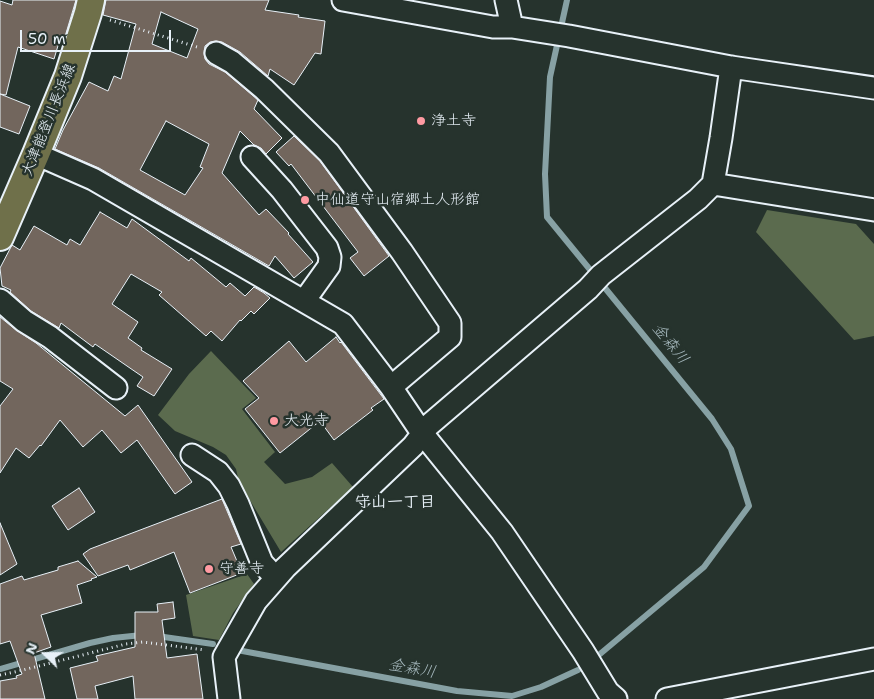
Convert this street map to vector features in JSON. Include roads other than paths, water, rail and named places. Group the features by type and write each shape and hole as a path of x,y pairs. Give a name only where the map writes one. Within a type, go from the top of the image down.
{"main road":[{"name":"大津能登川長浜線","path":"0,237 68,76 89,7"}],"street":[{"path":"343,0 493,27 512,27 562,35 731,67 874,88"},
{"path":"506,0 512,27"},
{"path":"216,53 232,62 264,89 329,153 402,252 450,322 450,337 391,387"},
{"path":"229,699 225,654 256,601 284,568 413,446 429,425 595,282 698,199 713,184 731,67"},
{"path":"36,154 93,179 343,324 391,387 422,433 502,532 583,651 608,692 616,699"},
{"path":"252,157 282,190 327,248 330,257 329,266 304,301"},
{"path":"713,184 874,210"},
{"path":"0,300 24,321 50,337 116,388"},
{"path":"192,455 218,472 229,486 262,563 276,578"},
{"path":"667,699 874,659"}],"waterway":[{"name":"金森川","path":"567,0 550,77 545,174 547,217 712,419 731,449 749,506 704,567 600,654"},
{"name":"金森川","path":"0,669 90,643 142,635"},
{"name":"金森川","path":"157,636 213,644"},
{"name":"金森川","path":"237,650 457,691 512,696 541,687 578,670"}],"place":[{"name":"浄土寺","path":"421,121"},
{"name":"中仙道守山宿郷土人形館","path":"305,200"},
{"name":"大光寺","path":"274,421"},
{"name":"守善寺","path":"209,569"}],"district":[{"name":"守山一丁目","path":"395,503"}]}
